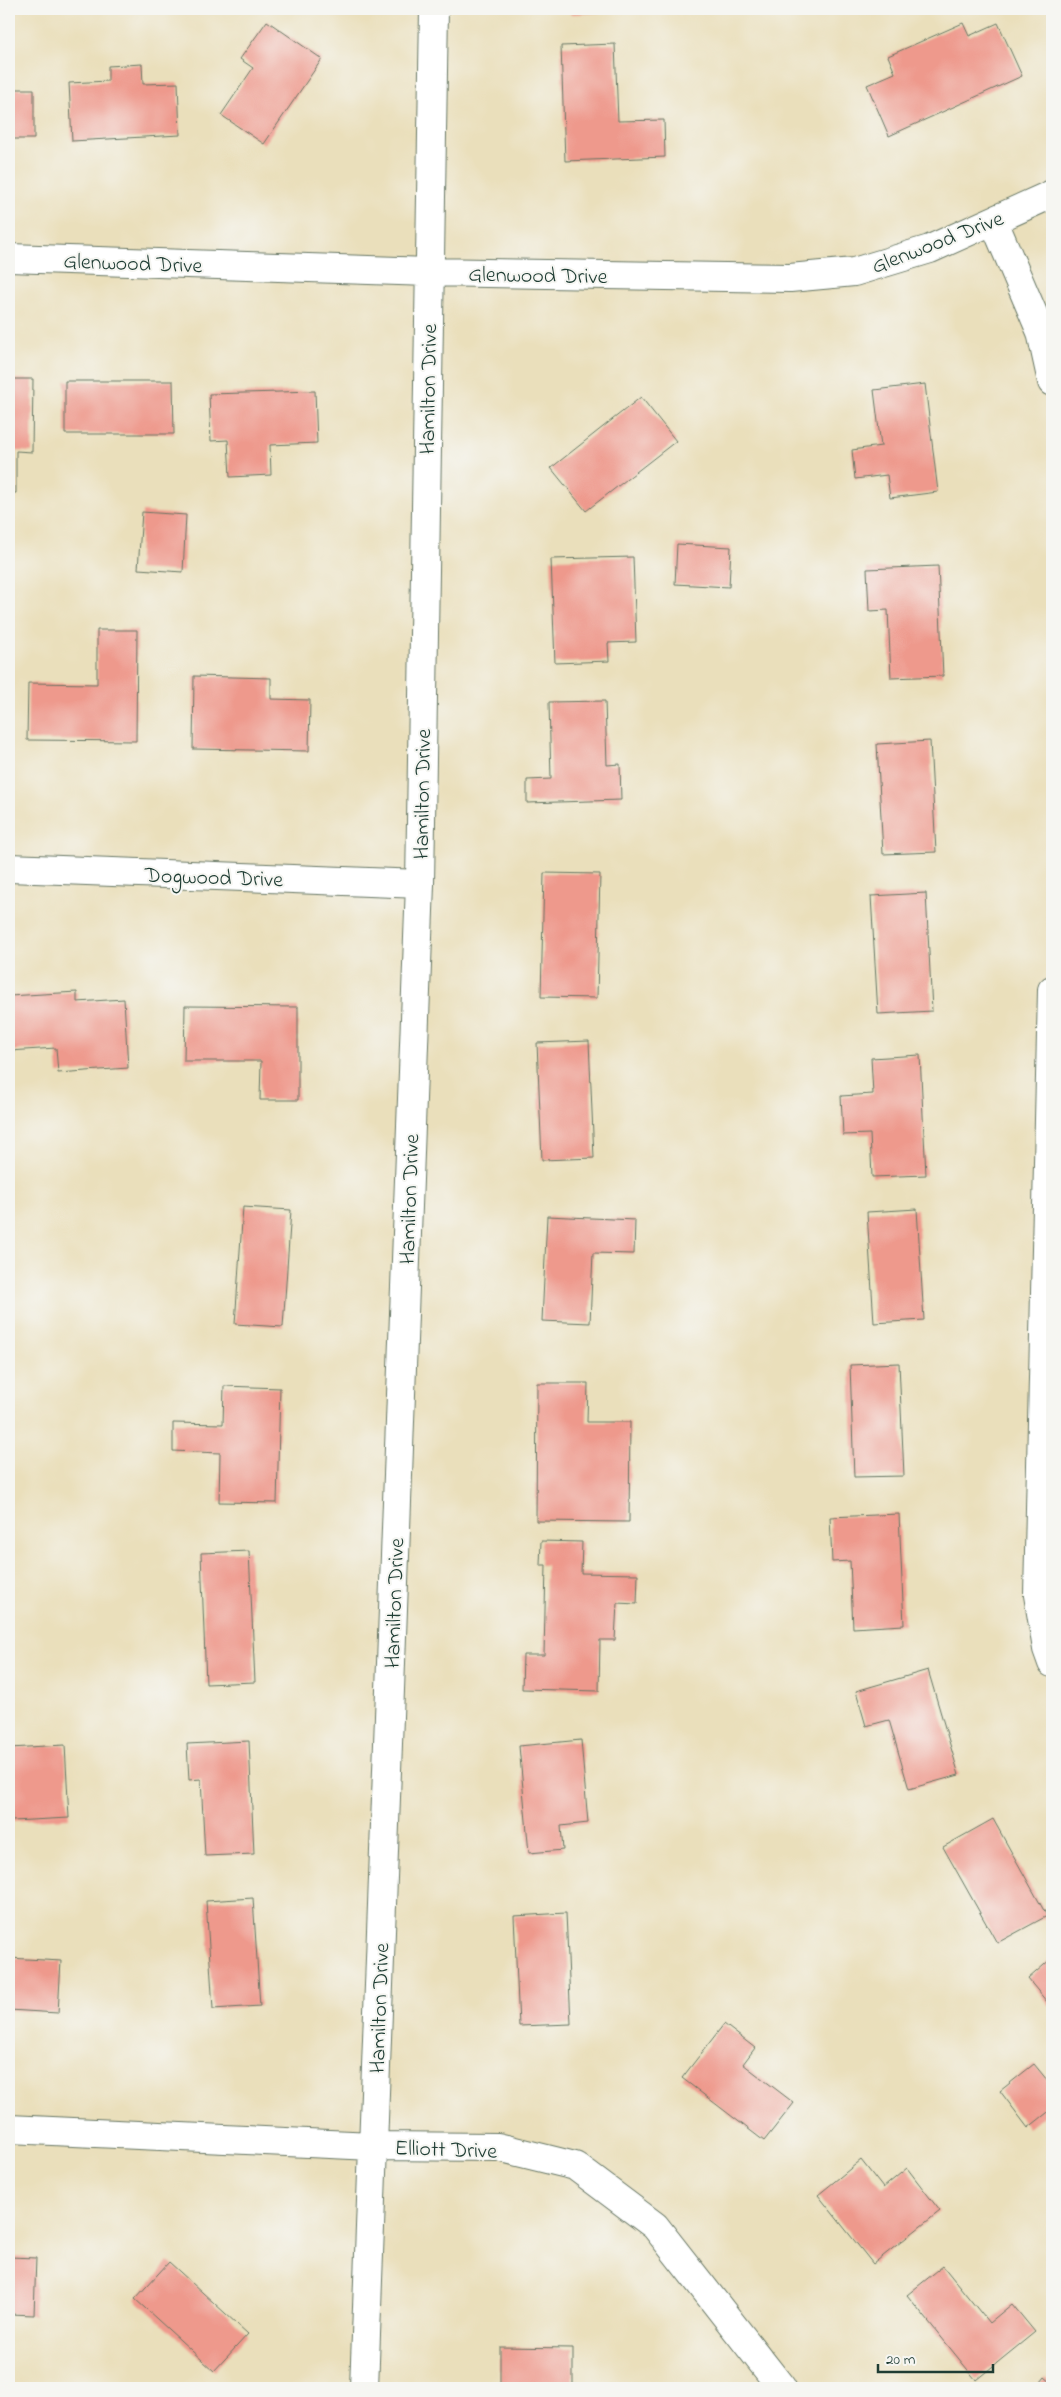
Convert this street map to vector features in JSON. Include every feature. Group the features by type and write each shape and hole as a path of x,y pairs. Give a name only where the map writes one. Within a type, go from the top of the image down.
{"street":[{"name":"Hamilton Drive","path":"364,2388 420,884 434,9"},
{"name":"Glenwood Drive","path":"9,258 429,272 790,278 854,272 930,249 994,222 1052,194"},
{"path":"994,222 1041,332 1052,382"},
{"name":"Dogwood Drive","path":"9,868 420,884"},
{"path":"1052,990 1038,1595 1047,1649 1052,1663"},
{"name":"Elliott Drive","path":"9,2130 373,2146 498,2148 575,2166 655,2226 782,2388"}],"building":[{"path":"570,9 618,9 618,12 570,14"},
{"path":"267,21 322,59 264,144 221,115 253,68 240,59"},
{"path":"963,23 969,36 998,23 1022,76 889,136 867,85 895,73 888,56"},
{"path":"615,44 618,121 664,120 665,157 565,161 561,46"},
{"path":"142,64 143,84 178,83 180,135 72,141 69,83 108,81 108,66"},
{"path":"9,89 34,89 34,139 9,139"},
{"path":"9,379 33,379 32,452 16,451 16,493 9,493"},
{"path":"65,381 173,381 174,434 65,434"},
{"path":"925,384 938,492 890,498 887,475 855,479 852,450 881,446 874,390"},
{"path":"315,391 317,443 270,445 271,475 230,477 228,440 211,441 209,394"},
{"path":"641,397 676,441 586,511 551,468"},
{"path":"142,512 186,515 183,572 138,569"},
{"path":"677,544 731,547 729,587 675,584"},
{"path":"633,557 636,642 608,643 609,661 555,663 551,559"},
{"path":"938,566 943,676 891,678 888,610 869,611 867,569"},
{"path":"97,630 137,630 136,741 27,740 28,683 97,684"},
{"path":"194,676 271,678 271,699 310,700 309,751 193,749"},
{"path":"605,701 607,765 620,764 621,800 527,803 527,780 551,779 549,702"},
{"path":"930,741 936,852 883,854 877,744"},
{"path":"544,873 600,874 597,998 541,997"},
{"path":"926,893 932,1011 878,1014 871,896"},
{"path":"77,992 77,1002 124,999 128,1068 58,1073 56,1048 9,1051 9,996"},
{"path":"185,1006 298,1007 298,1100 260,1100 261,1061 184,1061"},
{"path":"589,1041 594,1158 542,1160 537,1043"},
{"path":"920,1055 926,1175 872,1177 870,1134 843,1135 841,1096 873,1094 871,1058"},
{"path":"243,1207 291,1210 283,1327 235,1324"},
{"path":"917,1209 924,1320 874,1323 867,1212"},
{"path":"547,1216 635,1220 634,1254 593,1253 590,1323 542,1321"},
{"path":"899,1363 904,1476 854,1477 850,1365"},
{"path":"537,1383 588,1383 587,1422 630,1422 629,1522 536,1521"},
{"path":"224,1386 280,1388 277,1503 219,1502 220,1453 173,1451 173,1423 223,1424"},
{"path":"899,1514 904,1625 853,1628 850,1561 832,1562 830,1517"},
{"path":"541,1541 582,1542 581,1573 638,1574 637,1604 617,1603 615,1640 600,1640 599,1691 522,1689 523,1655 544,1655 546,1565 540,1565"},
{"path":"249,1551 255,1682 206,1684 201,1553"},
{"path":"928,1670 959,1775 909,1789 889,1720 866,1726 856,1691"},
{"path":"581,1740 588,1823 561,1826 563,1850 529,1853 519,1746"},
{"path":"249,1741 254,1854 205,1856 201,1779 189,1780 187,1744"},
{"path":"65,1745 69,1818 12,1821 9,1748"},
{"path":"993,1819 1047,1916 997,1943 943,1847"},
{"path":"253,1898 260,2006 213,2009 206,1901"},
{"path":"566,1913 571,2024 519,2026 514,1916"},
{"path":"9,1958 61,1961 58,2013 9,2010"},
{"path":"1052,1958 1052,2008 1028,1979"},
{"path":"724,2024 755,2048 743,2064 794,2103 764,2141 682,2078"},
{"path":"1034,2064 1052,2086 1052,2109 1028,2128 1000,2091"},
{"path":"861,2160 883,2188 907,2168 940,2211 873,2264 818,2195"},
{"path":"9,2257 36,2258 34,2315 9,2314"},
{"path":"169,2262 248,2334 214,2371 135,2299"},
{"path":"943,2266 989,2323 1012,2304 1035,2332 976,2380 907,2295"},
{"path":"500,2347 573,2348 573,2388 500,2388"},
{"path":"1045,2377 1052,2383 1052,2388 1036,2388"}]}
